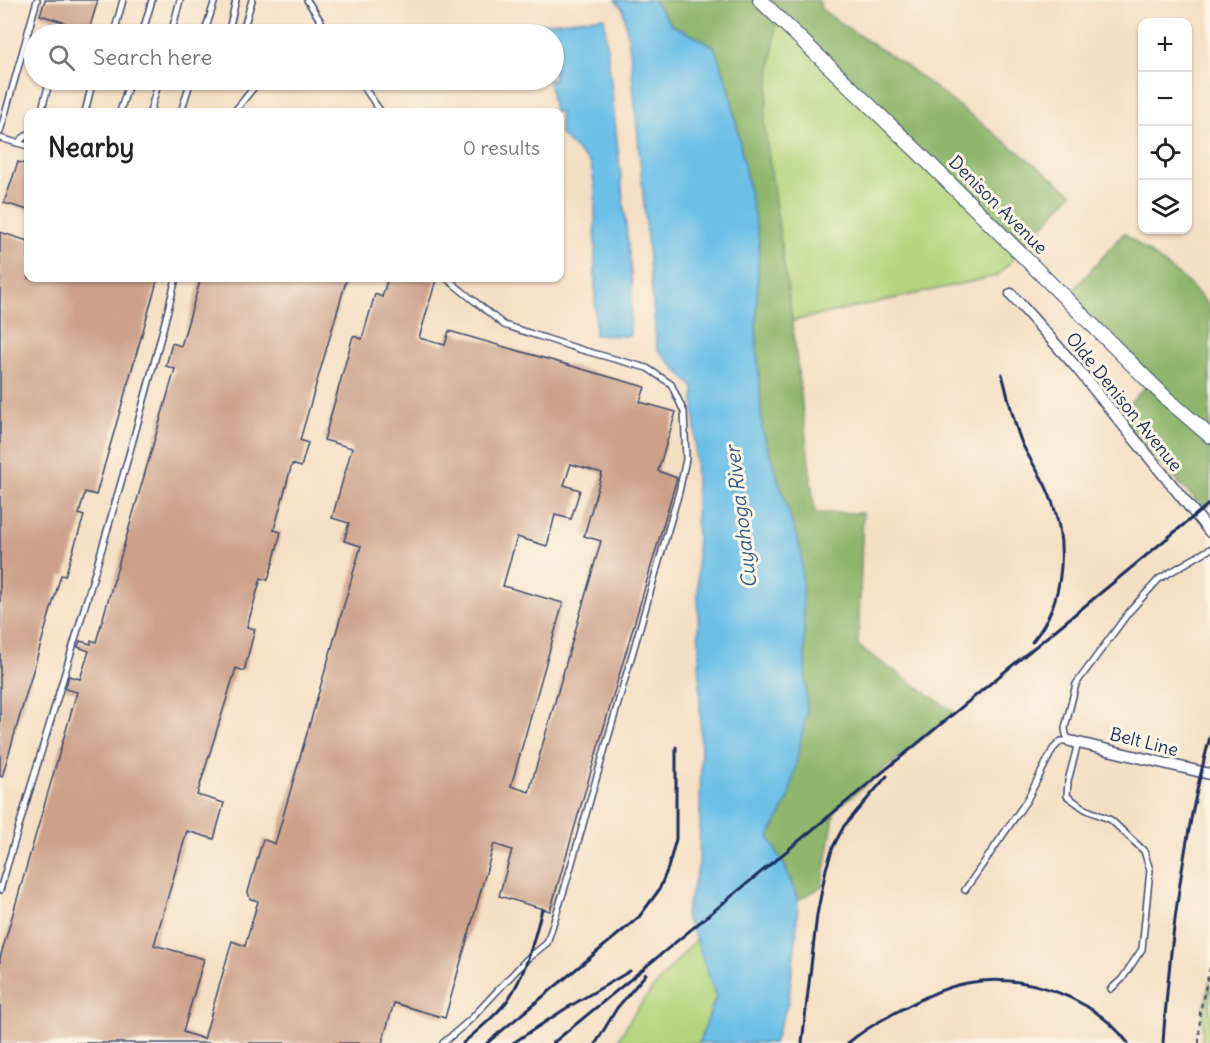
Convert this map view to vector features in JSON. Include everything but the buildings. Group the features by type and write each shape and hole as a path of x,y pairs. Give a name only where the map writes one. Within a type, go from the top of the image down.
{"main road":[{"name":"Denison Avenue","path":"760,0 917,151 1167,399 1210,436"}],"street":[{"name":"Olde Denison Avenue","path":"1011,294 1076,367 1210,532"},
{"name":"Belt Line","path":"1074,742 1210,774"}],"lane":[{"path":"30,24 37,0"},
{"path":"116,24 123,0"},
{"path":"145,24 152,0"},
{"path":"174,24 180,0"},
{"path":"207,24 214,0"},
{"path":"230,24 236,0"},
{"path":"245,24 252,0"},
{"path":"306,0 321,24"},
{"path":"0,132 24,46"},
{"path":"42,108 47,90"},
{"path":"86,108 90,90"},
{"path":"121,108 127,90"},
{"path":"151,108 156,90"},
{"path":"182,108 188,90"},
{"path":"237,108 252,90"},
{"path":"366,90 378,108"},
{"path":"17,143 24,137"},
{"path":"0,138 24,145"},
{"path":"0,890 102,545 175,282"},
{"path":"443,1043 471,1019 527,959 547,943 670,525 686,459 684,412 671,384 648,368 582,351 504,325 451,282"},
{"path":"1074,742 1066,735 1065,728 1076,684 1122,621 1159,579 1210,549"},
{"path":"965,890 1027,800 1053,749 1060,741 1074,742"},
{"path":"1074,742 1067,796 1085,809 1111,820 1144,851 1150,870 1142,949 1122,979 1111,989"}],"path":[{"path":"1199,1043 1200,1012 1210,967"}],"green space":[{"path":"654,0 819,0 821,9 905,65 1072,193 1020,252 777,17 764,124 792,321 815,513 863,513 858,646 954,712 835,810 822,887 798,900 785,867 769,837 789,798 801,551 762,429 756,328 759,241 729,87 714,46 672,25 653,2"},
{"path":"777,16 1020,252 997,276 792,321 764,124"},
{"path":"1124,233 1185,280 1210,306 1210,503 1205,507 1116,417 1150,382 1066,298"},
{"path":"696,939 716,997 699,1043 617,1043 643,1000"},
{"path":"1210,981 1210,1043 1202,1043 1203,1013"}],"water":[{"name":"Cuyahoga River","path":"615,0 654,0 672,25 714,46 729,87 759,241 756,328 762,429 801,551 807,711 789,798 769,837 785,867 798,900 796,940 788,1002 774,1043 699,1043 716,997 696,939 685,916 699,864 701,760 694,388 657,349 630,50 623,9"},
{"path":"604,17 632,283 630,336 595,335 595,189 591,164 564,138 564,108 553,108 551,90 564,90 564,24 541,24"}],"railway":[{"path":"1002,374 1021,441 1044,483 1059,527 1061,568 1058,588 1044,625 1032,642"},
{"path":"553,1043 1210,503"},
{"path":"1163,1043 1179,889 1192,812 1210,737"},
{"path":"487,1043 639,917 659,890 676,839 676,747"},
{"path":"802,1043 817,915 833,847 844,826 887,776"},
{"path":"463,1043 497,1012 514,991 529,957 542,909"},
{"path":"513,1043 630,971"},
{"path":"596,1043 617,1008 646,974"},
{"path":"848,1043 880,1021 928,996 957,985 989,981 1011,981 1034,985 1077,1001 1096,1013 1128,1043"}]}
